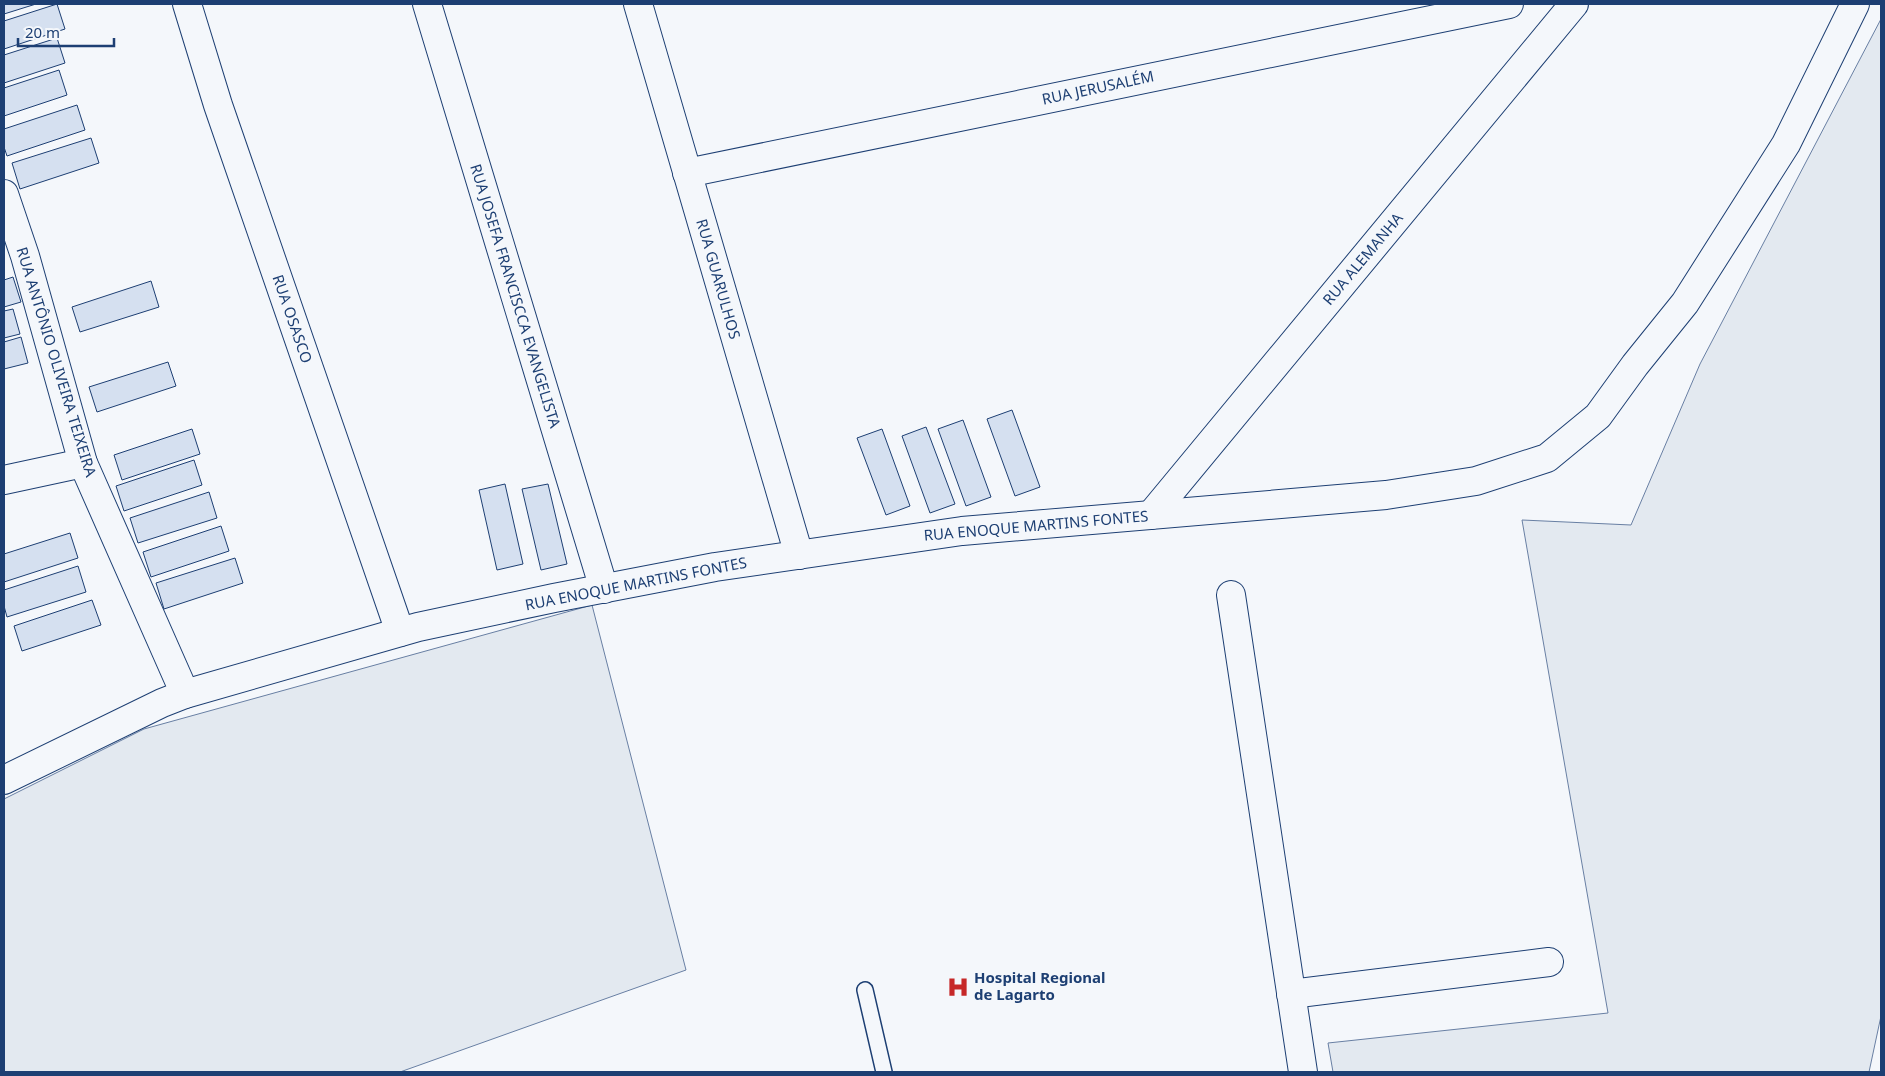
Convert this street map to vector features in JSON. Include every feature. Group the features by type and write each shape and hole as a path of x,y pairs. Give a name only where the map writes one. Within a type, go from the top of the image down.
{"street":[{"name":"RUA OSASCO","path":"187,4 218,104 400,632"},
{"name":"RUA JOSEFA FRANCISCCA EVANGELISTA","path":"427,4 604,589"},
{"name":"RUA GUARULHOS","path":"638,4 799,554"},
{"name":"RUA JERUSALÉM","path":"687,173 1509,4"},
{"name":"RUA ALEMANHA","path":"1151,515 1574,4"},
{"name":"RUA ENOQUE MARTINS FONTES","path":"4,780 162,703 185,694 418,627 715,567 799,554 962,531 1386,495 1476,481 1547,458 1598,416 1634,366 1685,303 1786,144 1855,4"},
{"name":"RUA ANTÔNIO OLIVEIRA TEIXEIRA","path":"4,194 14,258 83,463 185,694"},
{"path":"4,480 83,463"},
{"path":"1231,595 1303,1072"},
{"path":"1291,994 1549,962"}],"lane":[{"path":"866,990 884,1072"}],"shaded area":[{"path":"1881,19 1881,1016 1869,1072 1333,1072 1328,1043 1608,1013 1522,520 1631,525 1700,364"},
{"path":"592,605 686,970 400,1072 4,1072 4,799 144,729"}],"building":[{"path":"4,4 36,4 4,14"},
{"path":"57,4 65,29 4,49 4,21"},
{"path":"57,38 65,63 4,83 4,55"},
{"path":"59,70 67,95 4,116 4,88"},
{"path":"77,105 85,130 7,156 4,147 4,129"},
{"path":"91,138 99,163 20,189 12,163"},
{"path":"13,277 21,302 4,307 4,280"},
{"path":"151,281 159,307 80,332 72,307"},
{"path":"13,309 20,334 4,338 4,311"},
{"path":"21,337 28,363 4,369 4,342"},
{"path":"168,362 176,386 97,412 89,387"},
{"path":"1012,410 1040,487 1015,496 987,419"},
{"path":"963,420 991,497 966,506 938,429"},
{"path":"926,427 955,504 930,513 902,436"},
{"path":"192,429 200,454 122,480 114,455"},
{"path":"882,429 910,506 886,515 857,438"},
{"path":"194,460 202,485 124,511 116,486"},
{"path":"505,484 523,564 497,570 479,490"},
{"path":"548,484 567,564 541,570 522,489"},
{"path":"209,492 217,518 138,543 130,518"},
{"path":"221,526 229,551 151,577 143,552"},
{"path":"70,533 78,558 4,582 4,554"},
{"path":"235,558 243,583 164,609 156,583"},
{"path":"78,566 86,592 7,617 4,606 4,590"},
{"path":"92,600 101,625 22,651 14,626"}],"place":[{"name":"Hospital Regional de Lagarto","path":"958,987"}]}
